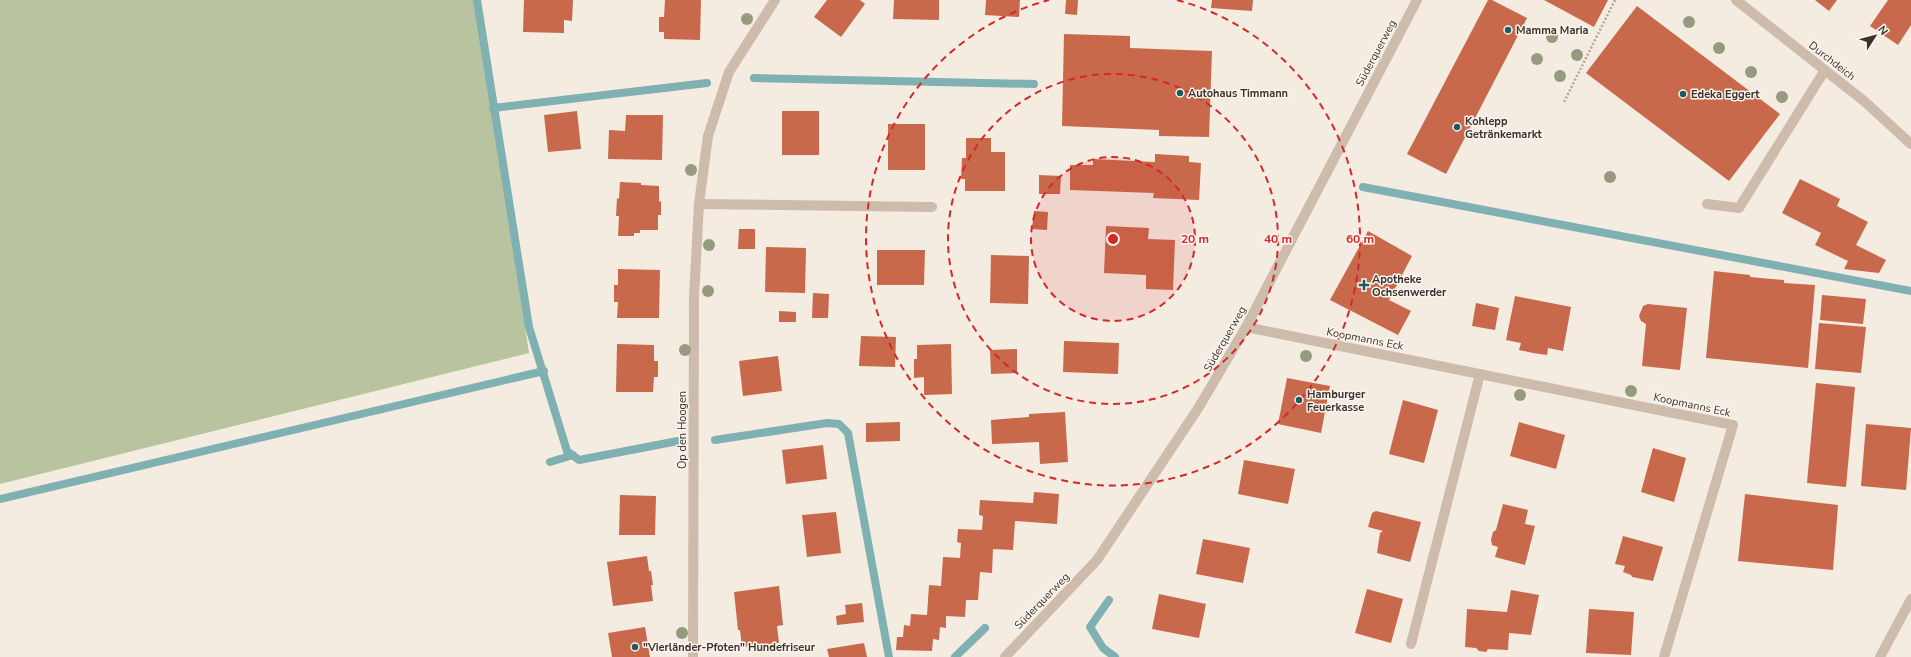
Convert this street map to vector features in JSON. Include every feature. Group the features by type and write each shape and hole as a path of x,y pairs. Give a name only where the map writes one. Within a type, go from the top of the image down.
{"street":[{"name":"Op den Hoogen","path":"693,657 694,297 700,204 708,136 729,72 775,0"},
{"name":"Süderquerweg","path":"1005,657 1097,560 1199,407 1246,327 1417,0"},
{"name":"Durchdeich","path":"1736,0 1864,101 1911,144"},
{"path":"1707,204 1739,208 1825,70"},
{"path":"700,204 932,207"},
{"name":"Koopmanns Eck","path":"1246,327 1733,425 1664,657"},
{"path":"1411,644 1480,374"},
{"path":"1880,657 1911,600"}],"path":[{"path":"1564,102 1615,0"}],"green space":[{"path":"0,0 477,0 529,353 0,484"}],"building":[{"path":"524,0 573,0 572,21 564,20 564,33 523,32"},
{"path":"665,0 701,0 700,40 664,39 664,32 659,32 659,17 664,17"},
{"path":"827,0 860,0 865,4 841,37 814,17"},
{"path":"894,0 939,0 939,20 893,19"},
{"path":"986,0 1020,0 1019,17 985,15"},
{"path":"1066,0 1078,0 1077,15 1065,14"},
{"path":"1212,0 1253,0 1252,11 1211,8"},
{"path":"1488,0 1492,0 1527,18 1446,174 1407,154"},
{"path":"1544,0 1608,0 1594,27"},
{"path":"1815,0 1837,0 1829,11"},
{"path":"1888,0 1911,0 1911,25 1898,45 1870,26"},
{"name":"Edeka Eggert","path":"1637,6 1780,114 1729,181 1586,73"},
{"path":"1064,34 1130,36 1130,48 1212,51 1209,137 1159,136 1159,130 1062,126"},
{"path":"577,111 581,149 548,152 544,115"},
{"path":"782,111 819,111 819,155 782,155"},
{"path":"626,115 663,115 662,160 608,159 609,130 625,131"},
{"path":"888,124 925,124 925,170 888,170"},
{"path":"966,138 991,138 991,152 1005,152 1005,191 965,191 965,179 961,179 962,158 966,158"},
{"path":"1155,154 1189,156 1189,162 1201,163 1199,200 1153,198 1154,193 1070,190 1070,165 1093,165 1093,159 1155,162"},
{"path":"1039,175 1061,176 1060,194 1039,194"},
{"path":"1800,179 1840,199 1837,206 1868,222 1856,245 1886,260 1879,273 1844,269 1848,261 1815,245 1821,233 1782,213"},
{"path":"620,182 659,186 661,215 658,215 658,230 640,230 640,233 634,233 634,236 618,236 619,216 616,216"},
{"path":"1034,211 1048,212 1047,230 1032,229"},
{"path":"1106,226 1149,228 1148,239 1175,240 1173,290 1146,289 1146,275 1104,273"},
{"path":"739,229 755,229 755,249 738,249"},
{"path":"1368,231 1412,256 1389,300 1411,311 1398,335 1330,300"},
{"path":"766,247 806,248 805,293 765,292"},
{"path":"877,250 925,250 924,285 877,285"},
{"path":"991,255 1029,256 1028,304 990,303"},
{"path":"618,269 660,270 659,318 617,318 618,302 614,302 614,285 618,285"},
{"path":"1714,271 1750,275 1750,277 1784,280 1784,283 1815,285 1808,368 1706,358"},
{"path":"813,293 829,294 828,318 812,318"},
{"path":"1822,295 1866,299 1863,324 1820,320"},
{"path":"1515,296 1571,307 1563,351 1548,348 1547,355 1533,353 1519,350 1521,343 1506,340"},
{"path":"1476,303 1499,308 1495,330 1472,326"},
{"path":"1648,304 1687,308 1680,370 1642,366 1646,324 1641,321 1639,316 1643,306"},
{"path":"779,311 796,312 796,322 779,322"},
{"path":"1819,323 1866,327 1861,373 1815,369"},
{"path":"861,336 896,337 895,367 859,366"},
{"path":"1064,341 1119,343 1118,374 1063,372"},
{"path":"617,344 654,345 654,361 658,361 658,377 654,377 653,392 616,392"},
{"path":"951,344 952,394 924,395 924,377 914,378 914,359 917,359 917,345"},
{"path":"1017,349 1017,373 991,374 990,350"},
{"path":"778,356 782,391 743,396 739,361"},
{"path":"1287,378 1330,386 1321,433 1278,424"},
{"path":"1816,383 1855,387 1846,487 1807,483"},
{"path":"1403,400 1438,410 1424,463 1389,454"},
{"path":"1065,412 1068,462 1040,464 1039,442 992,444 991,420 1029,417 1029,414"},
{"path":"900,422 900,441 866,442 866,423"},
{"path":"1519,422 1565,435 1556,469 1510,456"},
{"path":"1866,424 1911,428 1906,490 1861,486"},
{"path":"823,445 827,479 786,484 782,450"},
{"path":"1653,448 1686,458 1674,502 1641,492"},
{"path":"1244,460 1295,469 1288,504 1238,494"},
{"path":"1034,492 1059,494 1057,524 1015,521 1013,550 993,549 992,573 980,572 978,600 966,600 965,617 946,616 946,628 940,627 939,640 933,639 932,651 896,650 897,637 903,637 904,625 910,626 911,614 927,615 929,585 941,586 943,557 960,558 961,543 957,542 958,529 982,530 983,516 979,515 980,500 1033,503"},
{"path":"1745,494 1838,505 1833,570 1738,561"},
{"path":"620,495 656,496 655,535 619,535"},
{"path":"1503,504 1528,510 1525,524 1535,526 1525,565 1495,557 1498,547 1492,545 1491,540 1493,532 1496,530"},
{"path":"1376,511 1421,522 1410,562 1377,553 1380,533 1383,531 1368,527 1372,513"},
{"path":"836,512 841,553 807,557 802,515"},
{"path":"1623,536 1663,547 1653,581 1632,577 1631,575 1623,572 1625,566 1615,564"},
{"path":"1203,539 1250,548 1243,583 1196,574"},
{"path":"647,556 653,585 651,585 653,601 613,606 607,562"},
{"path":"779,586 783,625 777,626 779,643 742,647 740,630 738,630 734,592"},
{"path":"1367,589 1403,599 1391,643 1355,633"},
{"path":"1511,590 1539,595 1531,635 1509,633 1508,650 1488,649 1486,652 1479,651 1476,648 1465,647 1467,609 1507,612"},
{"path":"1159,594 1206,604 1199,638 1152,629"},
{"path":"862,603 864,622 837,625 836,616 846,614 845,605"},
{"path":"1589,609 1634,612 1631,655 1586,653"},
{"path":"645,627 650,657 612,657 608,633"},
{"path":"864,643 867,657 829,657 827,649"}],"waterway":[{"path":"477,0 529,327 567,451 579,460 678,441"},
{"path":"754,78 1034,84"},
{"path":"493,108 707,83"},
{"path":"1363,187 1911,291"},
{"path":"0,499 544,371"},
{"path":"715,440 827,423 839,424 848,433 889,657"},
{"path":"550,462 573,455"},
{"path":"1109,600 1090,627 1103,648 1115,657"},
{"path":"955,657 985,628"}],"place":[{"name":"Mamma Maria","path":"1508,30"},
{"name":"Autohaus Timmann","path":"1180,93"},
{"name":"Edeka Eggert","path":"1683,94"},
{"name":"Kohlepp Getränkemarkt","path":"1457,127"},
{"name":"Apotheke Ochsenwerder","path":"1364,285"},
{"name":"Hamburger Feuerkasse","path":"1299,400"},
{"name":"\"Vierländer-Pfoten\" Hundefriseur","path":"635,647"}]}
